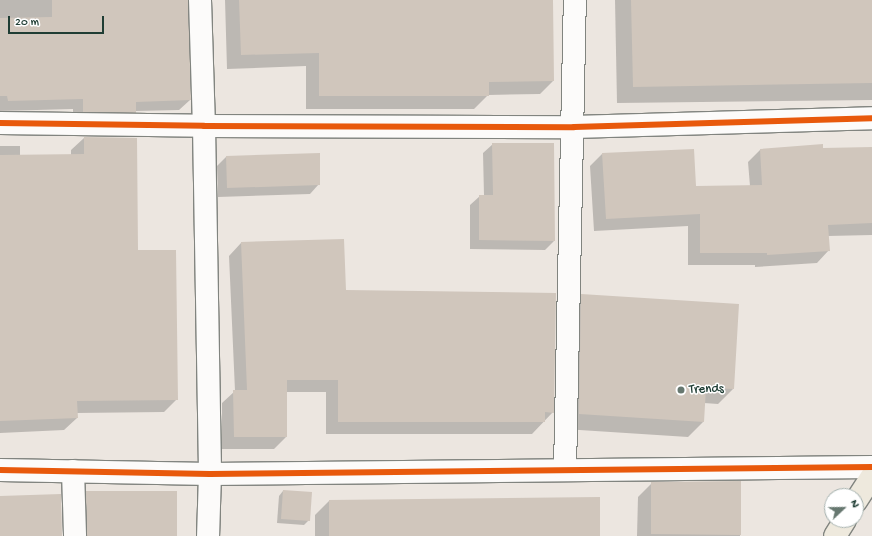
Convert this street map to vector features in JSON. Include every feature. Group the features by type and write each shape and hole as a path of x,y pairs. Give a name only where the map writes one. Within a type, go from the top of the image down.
{"highway":[{"path":"864,489 872,476"}],"street":[{"path":"200,0 204,126 210,474 208,536"},
{"path":"565,470 574,127 575,0"},
{"path":"0,123 204,126 574,127 872,118"},
{"path":"0,470 210,474 872,467"},
{"path":"73,471 75,536"}],"building":[{"path":"52,0 188,0 191,100 136,102 136,113 83,112 83,99 8,101 7,96 0,96 0,18 52,17"},
{"path":"239,0 553,0 554,81 489,82 489,96 319,96 319,53 241,55"},
{"path":"631,0 872,0 872,83 633,87"},
{"path":"84,137 137,138 138,250 176,250 178,400 77,401 78,418 0,421 0,155 84,154"},
{"path":"492,143 554,143 555,241 479,240 479,195 493,195"},
{"path":"823,144 823,148 872,147 872,223 828,225 830,251 767,255 767,253 700,253 700,214 606,219 602,153 694,149 696,186 762,185 760,149"},
{"path":"320,153 320,185 227,188 226,156"},
{"path":"344,239 346,290 556,293 554,413 545,412 545,422 338,422 338,380 287,380 287,437 234,437 233,390 247,390 241,242"},
{"path":"581,294 739,304 734,389 706,388 704,422 579,414"},
{"path":"741,481 741,535 651,534 651,482"},
{"path":"283,490 312,492 310,521 281,519"},
{"path":"86,491 177,491 177,536 87,536"},
{"path":"61,494 62,536 0,536 0,496"},
{"path":"600,497 600,536 329,536 329,500"}],"cycle path":[{"path":"0,123 204,126 574,127 872,118"},
{"path":"0,470 210,474 872,467"}],"place":[{"name":"Trends","path":"681,390"}]}
